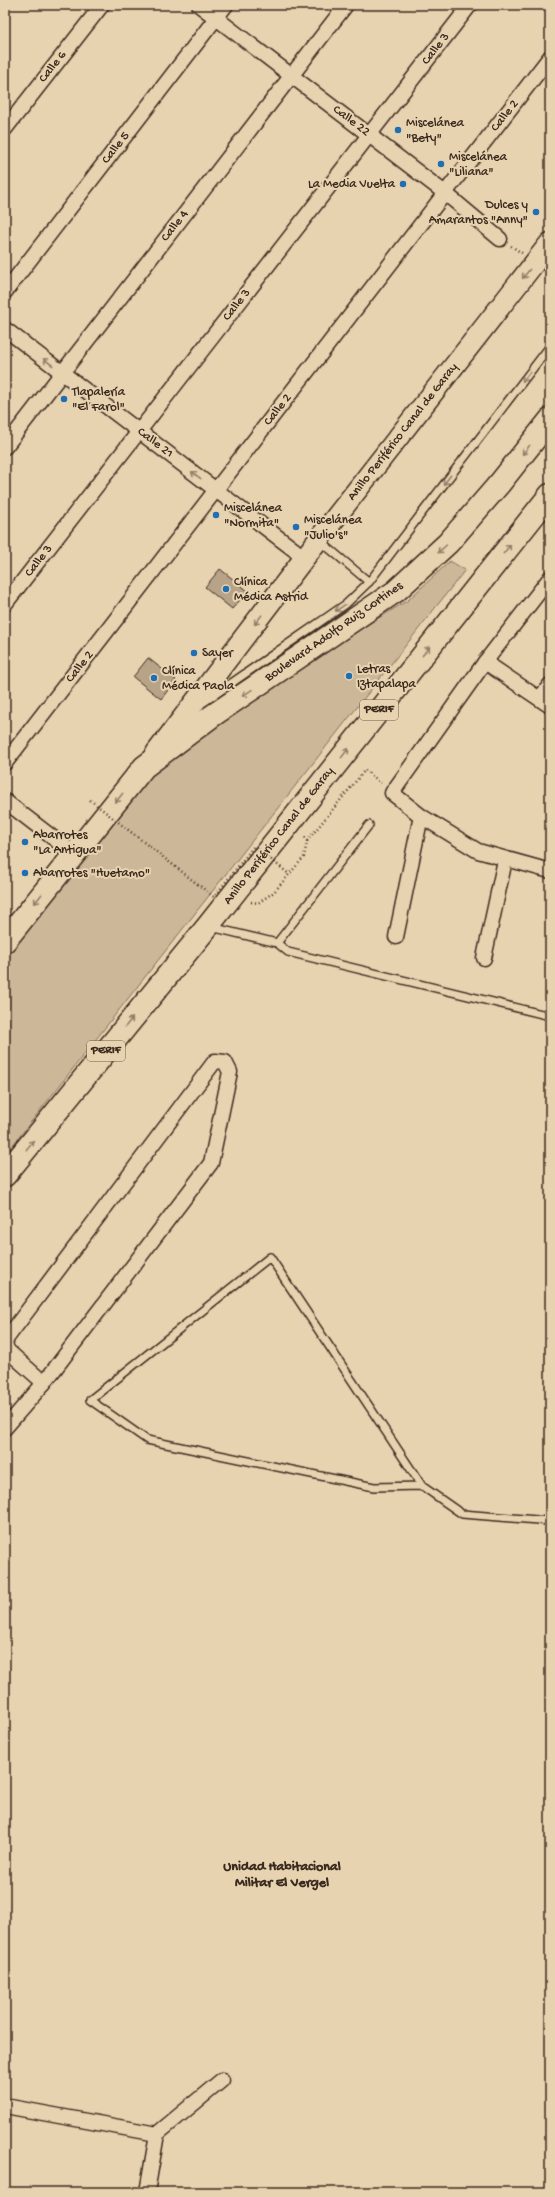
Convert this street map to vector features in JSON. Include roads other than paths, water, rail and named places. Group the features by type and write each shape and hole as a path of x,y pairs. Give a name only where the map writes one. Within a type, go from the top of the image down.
{"highway":[{"name":"Boulevard Adolfo Ruiz Cortines","path":"144,767 212,716 396,591 448,543 500,483 550,420"},
{"name":"Anillo Periférico Canal de Garay","path":"5,1175 208,926 550,495"},
{"name":"Anillo Periférico Canal de Garay","path":"5,941 144,767"}],"main road":[{"name":"Anillo Periférico Canal de Garay","path":"144,767 187,714 318,540 550,243"}],"street":[{"name":"Calle 6","path":"5,129 102,5"},
{"name":"Calle 22","path":"199,5 445,193 500,239"},
{"name":"Calle 5","path":"5,292 226,5"},
{"name":"Calle 4","path":"5,448 346,5"},
{"name":"Calle 3","path":"5,604 470,5"},
{"name":"Calle 2","path":"5,763 550,57"},
{"name":"Calle 21","path":"5,329 305,558"},
{"path":"550,578 485,662 392,793 421,816 478,851 505,860 550,871"},
{"path":"485,662 545,702 550,685"},
{"path":"5,801 74,854"},
{"path":"396,937 421,816"},
{"path":"484,958 505,860"},
{"path":"5,1428 44,1383 211,1163 230,1072 225,1062 215,1061 7,1338 5,1344 8,1351 44,1383"},
{"path":"147,2192 157,2134 222,2080"},
{"path":"5,2106 157,2134"}],"lane":[{"path":"187,714 346,604 369,582 550,346"},
{"path":"318,540 369,582"},
{"path":"277,943 369,825"},
{"path":"208,926 277,943 288,952 550,1016"},
{"path":"422,1486 374,1487 147,1440 90,1400 270,1256 422,1486 462,1514 550,1521"}],"place":[{"name":"Miscelánea \"Bety\"","path":"398,130"},
{"name":"Miscelánea \"Liliana\"","path":"441,164"},
{"name":"La Media Vuelta","path":"403,184"},
{"name":"Dulces y Amarantos \"Anny\"","path":"536,212"},
{"name":"Tlapalería \"El Farol\"","path":"64,399"},
{"name":"Miscelánea \"Normita\"","path":"216,515"},
{"name":"Miscelánea \"Julio's\"","path":"296,527"},
{"name":"Clínica Médica Astrid","path":"226,589"},
{"name":"Sayer","path":"194,653"},
{"name":"Letras Iztapalapa","path":"349,676"},
{"name":"Clínica Médica Paola","path":"154,678"},
{"name":"Abarrotes \"La Antigua\"","path":"25,842"},
{"name":"Abarrotes \"Huetamo\"","path":"25,873"}],"district":[{"name":"Unidad Habitacional Militar El Vergel","path":"282,1876"}]}
